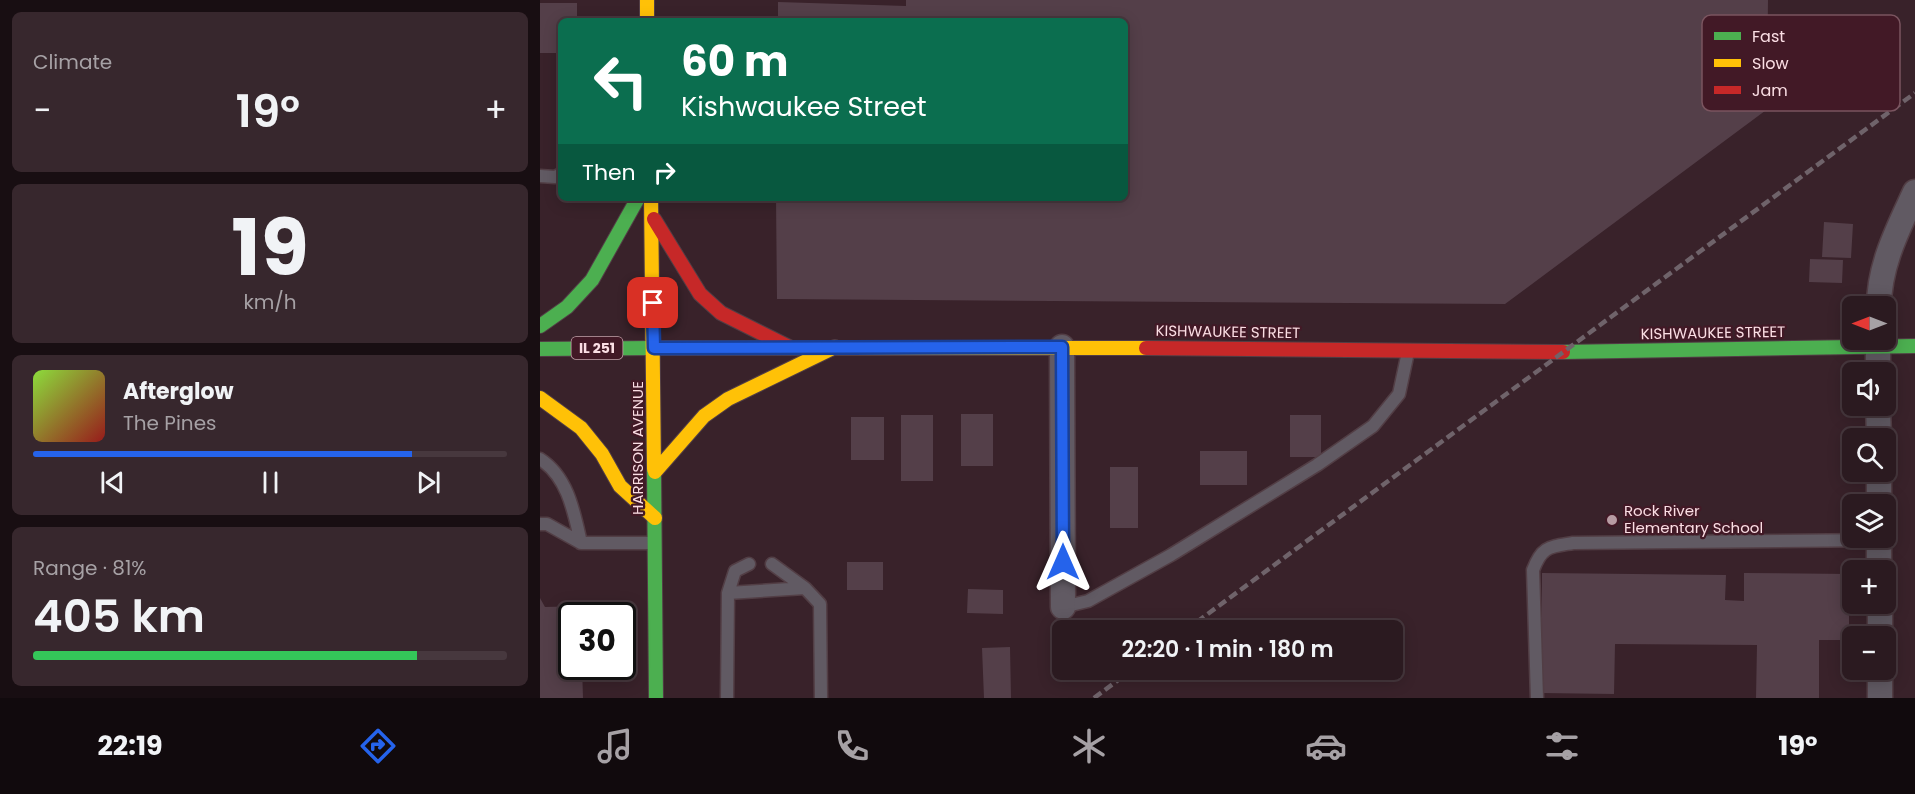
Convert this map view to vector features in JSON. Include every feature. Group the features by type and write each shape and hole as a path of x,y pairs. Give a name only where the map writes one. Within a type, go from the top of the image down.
{"main road":[{"path":"646,0 647,18"},
{"path":"540,326 567,307 592,280 636,201"},
{"name":"HARRISON AVENUE","path":"651,201 656,698"},
{"path":"651,214 700,294 721,313 789,348"},
{"name":"KISHWAUKEE STREET","path":"540,349 1062,347 1563,352 1842,343"},
{"name":"KISHWAUKEE STREET","path":"1896,344 1915,346"},
{"path":"655,472 692,429 728,399 835,348"},
{"path":"540,398 581,428 602,454 620,486 655,518"}],"street":[{"path":"1879,296 1890,246 1915,192"},
{"path":"1062,347 1063,607"},
{"path":"1880,680 1880,698"}],"lane":[{"path":"540,176 558,176"},
{"path":"1063,607 1088,601 1171,555 1317,465 1373,426 1399,394 1408,351"},
{"path":"540,459 554,468 573,504 581,543"},
{"path":"540,524 547,524 581,543 655,543"},
{"path":"1538,698 1533,570 1537,559 1547,547 1573,543 1842,539"},
{"path":"727,698 728,593 735,571 749,564"},
{"path":"771,564 805,588 820,604 821,698"},
{"path":"728,593 805,588"}],"building":[{"path":"906,0 1768,0 1768,15 1702,15 1702,111 1765,111 1505,304 777,299 776,201 1128,201 1128,18 778,18 778,2 906,6"},
{"path":"540,3 577,3 577,18 558,18 558,53 540,53"},
{"path":"1824,222 1853,224 1851,258 1822,257"},
{"path":"1810,259 1843,260 1842,283 1809,282"},
{"path":"961,414 993,414 993,466 961,466"},
{"path":"901,415 933,415 933,481 901,481"},
{"path":"1290,415 1321,415 1321,457 1290,457"},
{"path":"851,417 884,417 884,460 851,460"},
{"path":"1200,451 1247,451 1247,485 1200,485"},
{"path":"1110,467 1138,467 1138,528 1110,528"},
{"path":"847,562 883,562 883,590 847,590"},
{"path":"1542,573 1726,575 1725,600 1744,601 1744,573 1842,574 1842,614 1849,614 1849,626 1842,626 1842,640 1819,640 1819,698 1756,698 1757,645 1615,644 1614,694 1541,693"},
{"path":"968,589 1003,590 1003,614 967,613"},
{"path":"540,598 545,607 558,607 558,680 582,680 583,698 540,698"},
{"path":"1010,647 1011,698 984,698 982,648"}],"railway":[{"path":"1900,104 1915,93"},
{"path":"1200,620 1891,111"},
{"path":"1094,698 1118,680"}],"traffic: fast":[{"path":"540,326 567,307 592,280 636,201"},
{"path":"1563,352 1915,346"},
{"path":"540,349 654,348"},
{"path":"654,469 656,698"}],"traffic: slow":[{"path":"647,0 647,18"},
{"path":"651,201 654,469"},
{"path":"655,472 704,416 728,399 835,347"},
{"path":"654,348 1146,348"},
{"path":"540,398 581,428 602,454 620,486 655,518"}],"traffic: jam":[{"path":"654,219 700,294 721,313 789,347"},
{"path":"1146,348 1563,352"}],"place":[{"name":"Rock River Elementary School","path":"1612,520"}],"route":[{"path":"653,303 654,348 1062,347 1063,562"}]}
